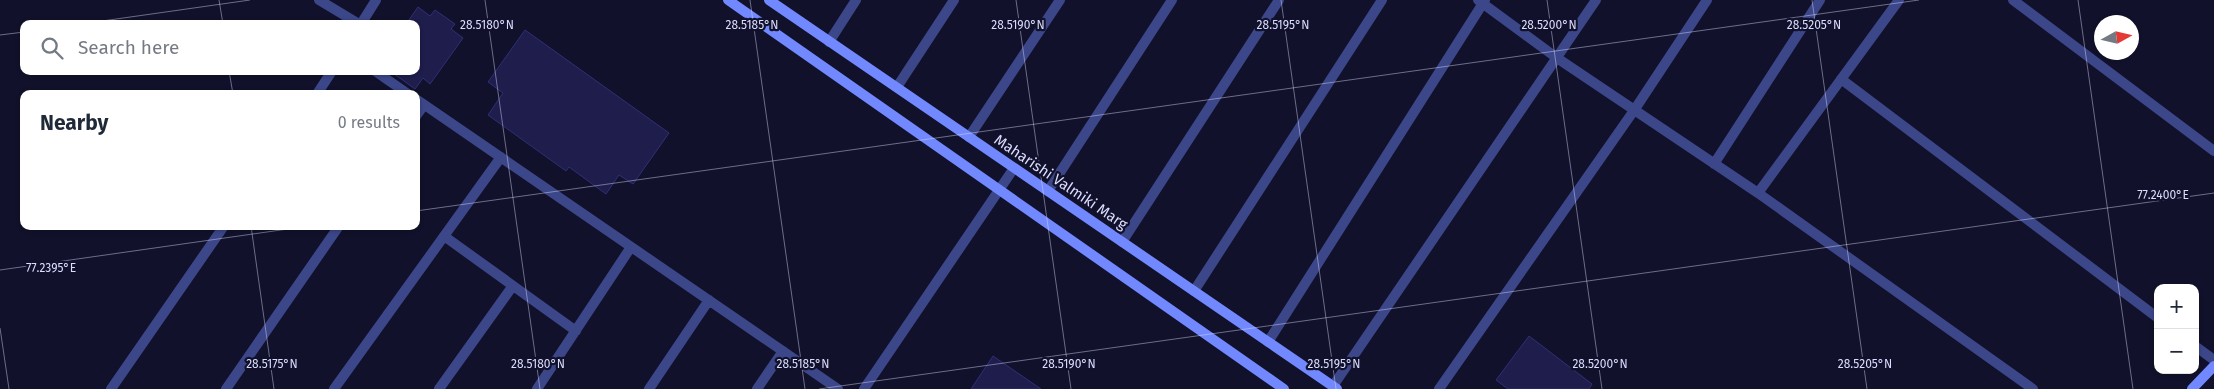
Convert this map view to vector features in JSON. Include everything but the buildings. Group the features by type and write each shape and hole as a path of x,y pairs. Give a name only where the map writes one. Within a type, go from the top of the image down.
{"street":[{"path":"319,0 353,20"},
{"path":"363,20 376,0"},
{"path":"728,0 1284,389"},
{"name":"Maharishi Valmiki Marg","path":"769,0 1335,388"},
{"path":"829,42 856,0"},
{"path":"896,87 954,0"},
{"path":"969,137 1060,0"},
{"path":"1048,191 1172,0"},
{"path":"1122,242 1279,0"},
{"path":"1194,291 1382,0"},
{"path":"1335,388 1596,0"},
{"path":"1439,389 1635,109 1707,0"},
{"path":"1714,164 1820,0"},
{"path":"1758,193 1899,0"},
{"path":"2013,0 2214,151"},
{"path":"1268,342 1482,1 1557,58 1758,193 2033,389"},
{"path":"319,90 329,75"},
{"path":"381,75 402,90"},
{"path":"1841,79 2154,315"},
{"path":"420,102 838,389"},
{"path":"334,389 501,157"},
{"path":"864,389 1014,168"},
{"path":"111,389 221,230"},
{"path":"226,389 336,230"},
{"path":"444,236 512,287 576,331"},
{"path":"537,389 631,247"},
{"path":"439,389 512,287"},
{"path":"648,389 709,300"},
{"path":"2199,349 2214,360"},
{"path":"757,389 783,351"},
{"path":"2192,389 2214,366"}]}
